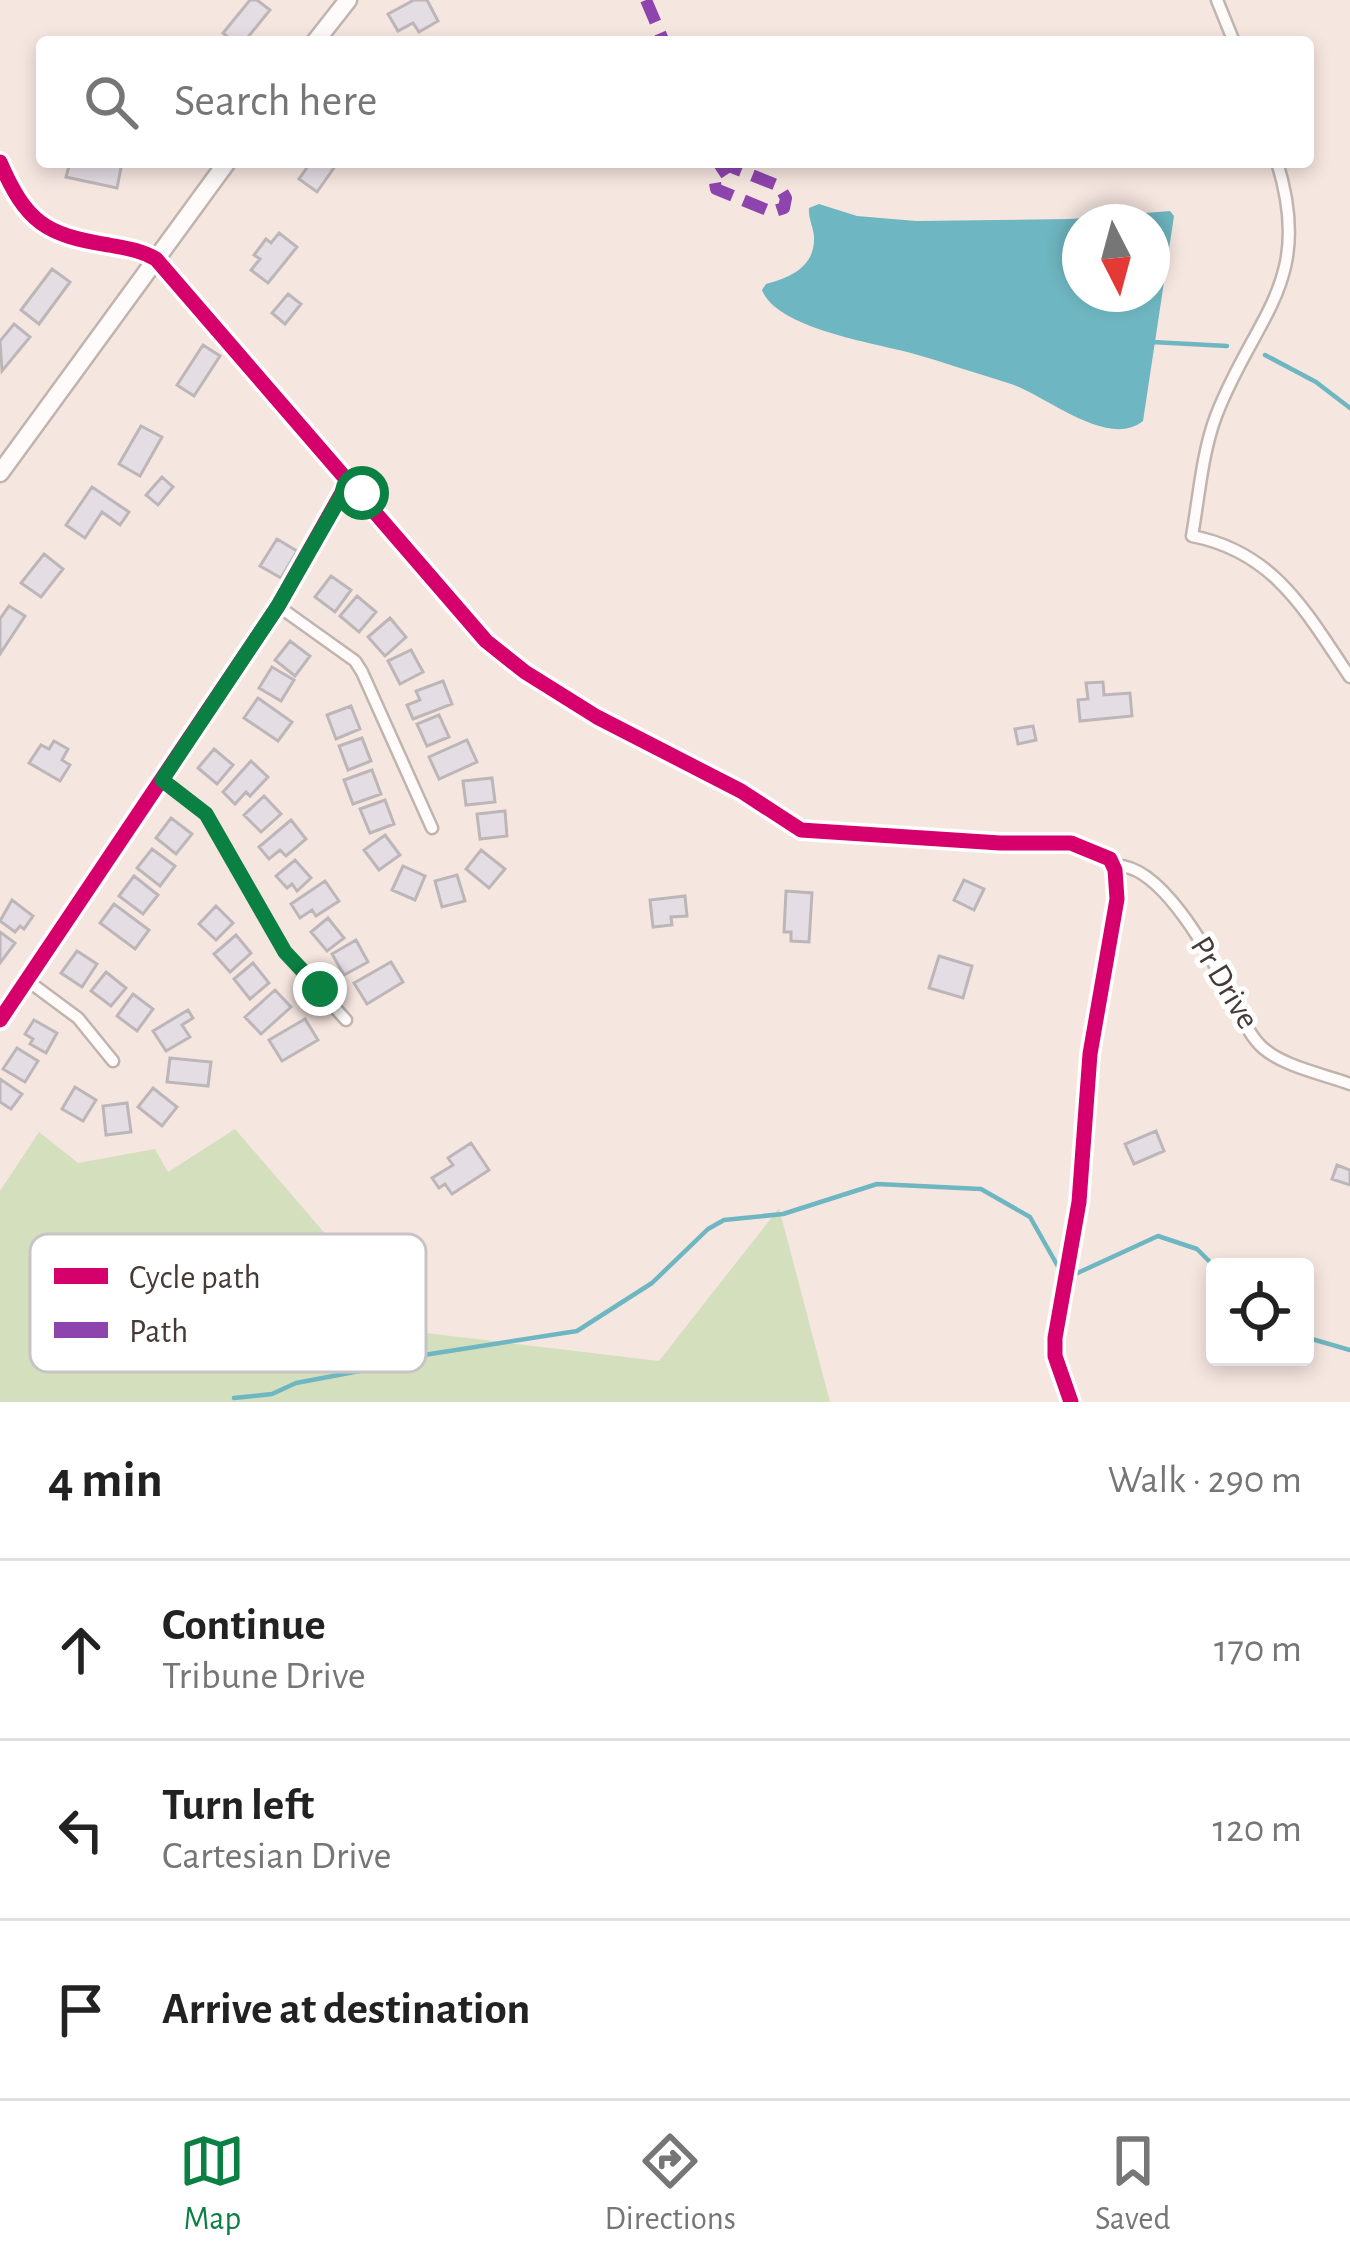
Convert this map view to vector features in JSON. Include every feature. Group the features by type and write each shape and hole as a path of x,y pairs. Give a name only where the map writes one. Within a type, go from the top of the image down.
{"main road":[{"path":"320,36 348,0"},
{"path":"0,473 222,168"}],"street":[{"path":"1217,0 1232,36"},
{"path":"0,162 24,208 41,226 156,259"},
{"path":"1278,168 1290,220 1280,292 1214,421 1192,536 1238,549 1267,570 1293,594 1350,677"},
{"name":"Pr Drive","path":"156,259 486,641 525,672 597,717 741,791 801,830 1071,843 1096,850 1113,866 1127,864 1145,874 1193,931 1262,1048 1350,1084"},
{"path":"0,1020 278,606 349,482"},
{"path":"278,606 355,661 432,828"},
{"path":"162,780 206,814 285,952 346,1020"},
{"path":"1071,1402 1055,1356 1054,1338 1079,1202 1090,1054 1117,898 1113,866"},
{"path":"28,981 93,1033 112,1061"}],"green space":[{"path":"235,1129 325,1234 30,1234 30,1372 426,1372 426,1333 659,1361 779,1208 830,1402 0,1402 0,1191 39,1132 78,1163 155,1149 168,1172"}],"water":[{"path":"819,204 857,216 916,221 1062,219 1062,312 1159,312 1143,421 1112,429 1094,424 1008,383 828,332 786,314 762,290 799,270 810,257 814,238 809,208"}],"building":[{"path":"250,0 270,10 249,36 223,33"},
{"path":"414,0 427,0 438,21 419,32 413,23 398,31 388,14"},
{"path":"68,168 121,168 117,188 66,177"},
{"path":"307,168 334,168 317,192 299,179"},
{"path":"279,233 297,247 268,283 251,270 260,259 254,255 266,239 271,243"},
{"path":"52,269 70,282 39,324 21,310"},
{"path":"288,294 301,304 285,324 272,313"},
{"path":"14,324 30,337 2,371 0,341"},
{"path":"203,345 220,356 194,396 177,385"},
{"path":"141,426 162,437 140,476 119,464"},
{"path":"162,477 173,487 158,505 146,495"},
{"path":"92,487 129,512 120,525 102,512 85,538 66,525"},
{"path":"277,539 297,551 281,578 260,566"},
{"path":"44,554 63,569 41,597 21,583"},
{"path":"331,576 351,590 335,612 315,597"},
{"path":"357,596 376,612 359,632 340,616"},
{"path":"9,606 25,616 0,654 0,619"},
{"path":"390,618 406,637 385,656 368,637"},
{"path":"290,641 310,656 295,676 275,660"},
{"path":"411,650 423,672 400,684 388,661"},
{"path":"272,667 294,680 281,701 259,688"},
{"path":"443,681 452,704 413,719 407,705 420,700 416,691"},
{"path":"1103,682 1104,695 1130,693 1132,716 1080,721 1078,700 1088,699 1086,683"},
{"path":"258,698 292,722 278,741 244,718"},
{"path":"351,706 360,729 336,739 327,715"},
{"path":"439,715 449,737 427,746 417,724"},
{"path":"1033,726 1036,740 1018,744 1015,729"},
{"path":"362,738 371,761 348,770 339,746"},
{"path":"467,740 477,762 439,779 429,757"},
{"path":"54,741 68,749 62,760 70,765 60,781 29,763 41,745 49,749"},
{"path":"214,749 233,765 217,784 198,768"},
{"path":"251,761 268,777 235,804 223,792"},
{"path":"372,770 381,794 353,804 344,780"},
{"path":"492,778 495,802 466,805 463,781"},
{"path":"264,796 281,814 261,832 244,815"},
{"path":"385,800 394,824 370,833 360,809"},
{"path":"505,811 507,836 480,839 477,814"},
{"path":"171,818 192,834 176,854 156,838"},
{"path":"291,820 306,839 286,856 280,850 269,859 259,847"},
{"path":"385,835 400,855 379,870 364,850"},
{"path":"152,849 175,866 160,886 137,868"},
{"path":"481,850 505,869 489,888 466,869"},
{"path":"295,860 311,878 297,891 276,876"},
{"path":"403,866 425,876 415,900 392,890"},
{"path":"457,875 465,901 442,907 435,881"},
{"path":"134,876 158,895 143,914 119,896"},
{"path":"964,880 984,889 974,910 954,900"},
{"path":"325,881 339,901 316,916 312,910 300,918 291,904"},
{"path":"786,891 812,893 809,942 791,941 791,932 784,932"},
{"path":"685,896 687,916 671,917 672,925 653,927 650,900"},
{"path":"12,900 33,916 24,929 20,926 15,932 0,921"},
{"path":"114,904 149,930 135,949 100,923"},
{"path":"216,906 233,923 216,940 199,924"},
{"path":"328,918 344,938 327,951 311,932"},
{"path":"0,932 15,943 0,963"},
{"path":"236,935 251,953 230,972 214,954"},
{"path":"356,940 368,962 344,975 332,954"},
{"path":"77,951 97,964 82,987 61,973"},
{"path":"939,956 972,966 963,998 929,988"},
{"path":"391,962 403,982 367,1004 354,983"},
{"path":"253,963 269,983 250,999 234,979"},
{"path":"106,972 126,988 111,1006 91,991"},
{"path":"275,990 291,1007 261,1034 245,1017"},
{"path":"133,994 153,1009 137,1031 117,1016"},
{"path":"188,1010 193,1018 182,1025 190,1037 166,1051 153,1031"},
{"path":"305,1019 318,1040 282,1061 269,1040"},
{"path":"34,1020 57,1033 46,1053 30,1044 33,1039 25,1034"},
{"path":"17,1048 38,1061 25,1082 3,1069"},
{"path":"170,1058 211,1062 208,1086 167,1082"},
{"path":"0,1079 22,1094 11,1109 0,1102"},
{"path":"75,1087 96,1100 83,1121 62,1109"},
{"path":"153,1088 177,1107 162,1126 138,1107"},
{"path":"127,1103 131,1132 106,1135 103,1106"},
{"path":"1156,1131 1164,1151 1134,1164 1125,1144"},
{"path":"471,1143 489,1170 452,1194 445,1184 439,1188 432,1178 453,1165 448,1158"},
{"path":"1337,1165 1350,1170 1350,1185 1332,1179"}],"waterway":[{"path":"1152,342 1227,346"},
{"path":"1265,355 1316,382 1350,408"},
{"path":"426,1355 577,1331 652,1283 708,1229 724,1220 783,1214 877,1184 981,1189 1030,1217 1060,1270"},
{"path":"1071,1276 1158,1236 1197,1249 1206,1258"},
{"path":"1314,1340 1350,1350"},
{"path":"234,1398 272,1394 296,1383 354,1372"}],"marked path":[{"path":"646,0 661,36"},
{"path":"726,168 714,176 716,189 772,212 784,208 786,198 779,186 734,168"}],"cycle path":[{"path":"0,162 19,199 40,222 69,236 156,259 486,641 525,672 597,717 741,791 801,830 1071,843 1110,859 1117,899 1090,1054 1079,1202 1055,1338 1055,1356 1071,1402"},
{"path":"0,1020 278,606 348,482"}],"route":[{"path":"320,989 285,952 206,814 162,780 278,606 349,482 362,493"}]}
